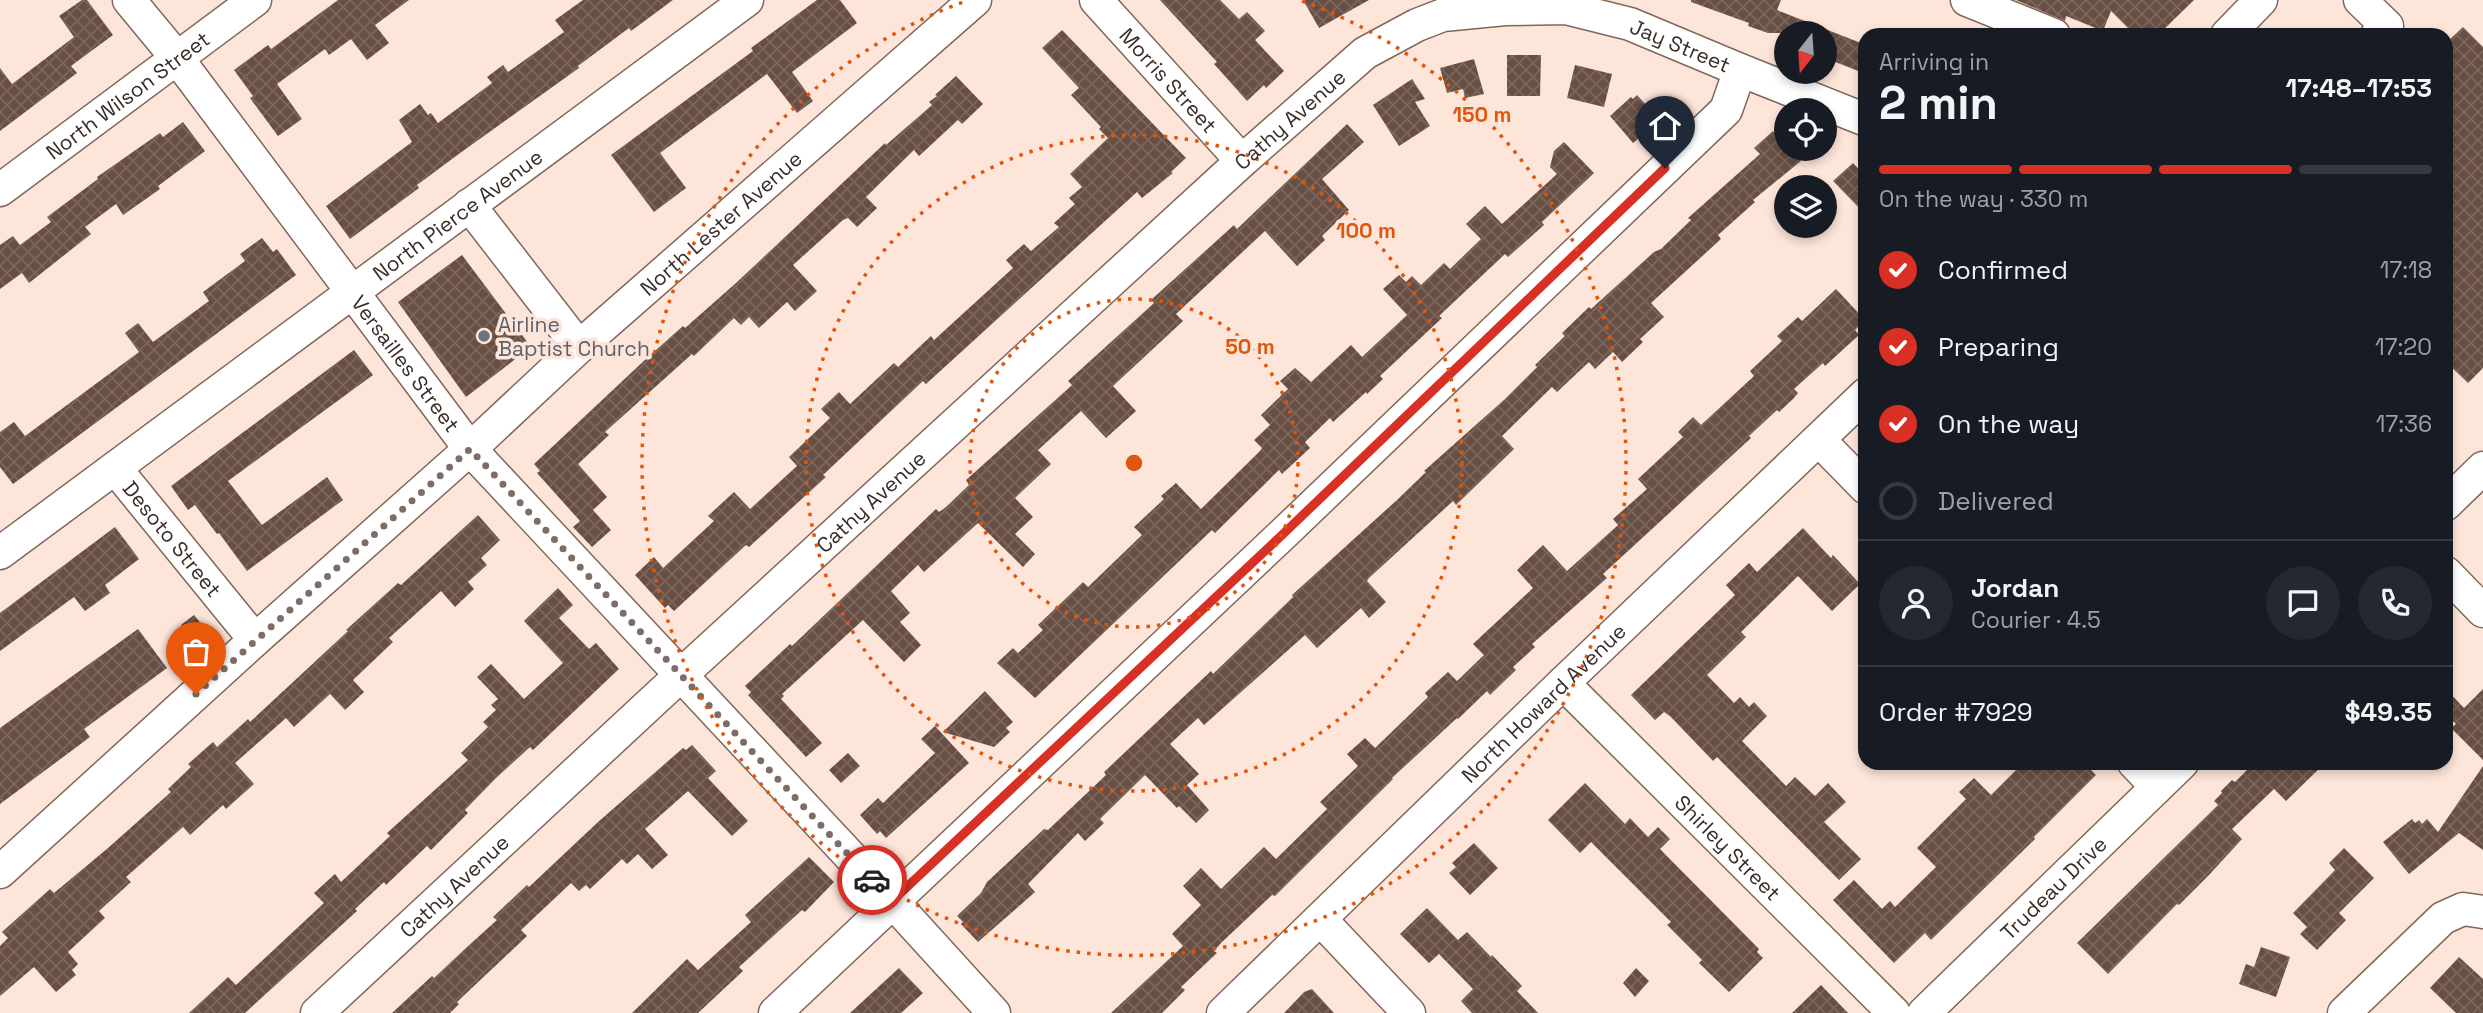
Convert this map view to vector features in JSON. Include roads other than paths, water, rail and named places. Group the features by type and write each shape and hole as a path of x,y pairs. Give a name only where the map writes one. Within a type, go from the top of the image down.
{"street":[{"name":"Versailles Street","path":"129,0 177,58 470,449 994,1013"},
{"name":"North Wilson Street","path":"0,190 255,0"},
{"name":"North Pierce Avenue","path":"0,553 747,0"},
{"name":"North Lester Avenue","path":"0,872 470,449 579,347 975,0"},
{"name":"Morris Street","path":"1096,0 1242,161"},
{"path":"1967,0 2037,28"},
{"path":"2234,28 2261,0"},
{"path":"2360,0 2387,26 2385,28"},
{"name":"Jay Street","path":"1443,15 1505,9 1566,8 1630,24 1858,117"},
{"name":"Cathy Avenue","path":"317,1013 1242,161 1365,53 1417,25 1443,15"},
{"path":"775,1013 1282,535 1726,110 1740,71"},
{"path":"469,205 579,347"},
{"name":"North Howard Avenue","path":"1223,1013 1858,402"},
{"path":"1819,440 1858,480"},
{"name":"Desoto Street","path":"115,468 255,640"},
{"path":"2453,497 2483,468"},
{"path":"2453,580 2483,611"},
{"name":"Shirley Street","path":"1563,683 1894,1013"},
{"path":"2141,770 2157,787"},
{"name":"Trudeau Drive","path":"1924,1013 2175,770"},
{"path":"2344,1013 2443,918 2463,909 2483,912"},
{"path":"1321,920 1409,1013"}],"place":[{"name":"Airline Baptist Church","path":"484,336"}]}
